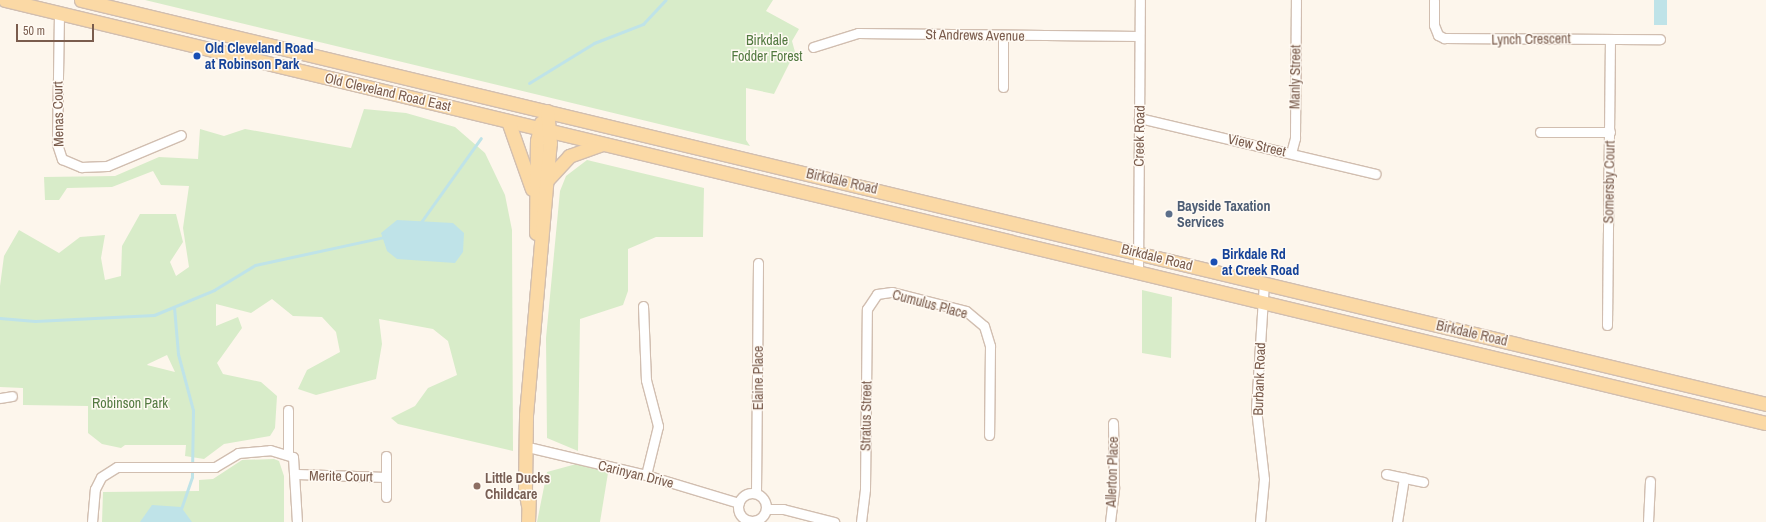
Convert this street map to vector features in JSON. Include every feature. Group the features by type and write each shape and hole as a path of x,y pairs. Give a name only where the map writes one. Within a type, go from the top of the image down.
{"main road":[{"name":"Old Cleveland Road East","path":"5,0 544,129"},
{"name":"Old Cleveland Road East","path":"81,0 547,111"},
{"path":"538,248 535,195 547,111"},
{"name":"Birkdale Road","path":"547,111 1766,404"},
{"path":"508,121 535,195"},
{"path":"528,505 525,482 538,248 546,180 544,129"},
{"name":"Birkdale Road","path":"544,129 1766,423"},
{"path":"546,180 569,156 602,144"},
{"path":"528,522 532,448 530,394"}],"street":[{"name":"Creek Road","path":"1138,271 1140,0"},
{"name":"Manly Street","path":"1291,153 1295,138 1296,0"},
{"name":"Lynch Crescent","path":"1434,0 1434,25 1438,35 1444,38 1660,39"},
{"name":"Menas Court","path":"58,13 57,144 62,159 82,167 107,166 181,135"},
{"name":"St Andrews Avenue","path":"813,47 858,33 1003,36 1139,36"},
{"path":"1003,36 1003,87"},
{"name":"Somersby Court","path":"1607,325 1610,39"},
{"name":"View Street","path":"1139,118 1375,174"},
{"path":"1540,132 1610,132"},
{"name":"Elaine Place","path":"756,493 758,263"},
{"name":"Burbank Road","path":"1260,522 1264,479 1256,409 1264,283"},
{"name":"Cumulus Place","path":"867,309 872,300 884,291 966,311 977,318 984,326 990,346 989,435"},
{"path":"643,306 646,380 658,426 646,475"},
{"name":"Stratus Street","path":"861,522 865,489 867,309"},
{"path":"0,398 12,396"},
{"path":"288,410 288,452"},
{"name":"Allerton Place","path":"1110,522 1114,487 1113,423"},
{"name":"Carinyan Drive","path":"532,448 646,475 739,503"},
{"path":"92,522 95,489 101,477 116,468 215,466 247,451 288,452 293,457 297,474 297,522"},
{"name":"Merite Court","path":"386,456 386,497"},
{"name":"Merite Court","path":"297,474 386,476"},
{"path":"1386,474 1423,482"},
{"path":"1397,522 1404,478"},
{"path":"1648,522 1650,481"},
{"path":"766,510 764,499 756,493 744,496 739,503 742,516 755,521 766,510 783,510 834,522"}],"green space":[{"name":"Birkdale Fodder Forest","path":"145,0 773,0 766,11 799,29 792,41 795,52 774,94 746,88 746,140 750,146"},
{"name":"Robinson Park","path":"364,109 406,113 455,127 485,153 505,195 512,230 513,451 398,424 391,418 415,406 428,388 457,375 448,341 433,329 379,319 382,344 376,379 316,395 298,389 307,370 340,352 336,332 322,317 293,316 272,299 251,313 216,304 216,326 238,317 242,328 217,363 223,374 261,382 277,396 275,428 270,436 224,444 204,459 185,456 186,445 125,445 121,448 102,444 88,433 88,406 23,405 23,388 0,387 0,286 4,256 19,230 59,253 80,237 105,235 101,258 105,280 121,276 122,246 140,214 176,214 183,242 170,262 176,276 189,267 183,228 189,186 161,185 153,171 112,187 67,188 59,200 45,200 44,177 115,176 159,157 198,159 200,129 224,136 245,129 351,148","holes":["167,355 175,372 147,365"]},
{"path":"587,160 704,188 703,237 656,237 628,249 628,291 623,305 580,319 578,451 547,438 546,338 560,191 566,176"},
{"path":"1142,290 1172,297 1171,358 1142,353"},
{"path":"274,459 279,461 284,476 284,522 102,522 103,492 199,491 199,480 213,479 242,460"},
{"path":"580,463 608,473 600,522 537,522 547,472"}],"water":[{"path":"1654,0 1667,0 1667,25 1654,25"},
{"path":"397,220 453,223 464,233 463,252 455,263 397,259 387,251 381,233"},
{"path":"152,505 181,507 192,522 140,522"}],"waterway":[{"path":"529,83 594,43 643,24 665,0"},
{"path":"421,222 481,138"},
{"path":"0,318 35,321 154,315 214,290 255,265 385,237"},
{"path":"174,307 178,354 193,410 192,477 180,511"}],"place":[{"name":"Old Cleveland Road at Robinson Park","path":"197,56"},
{"name":"Bayside Taxation Services","path":"1169,214"},
{"name":"Birkdale Rd at Creek Road","path":"1214,262"},
{"name":"Little Ducks Childcare","path":"477,486"}]}
